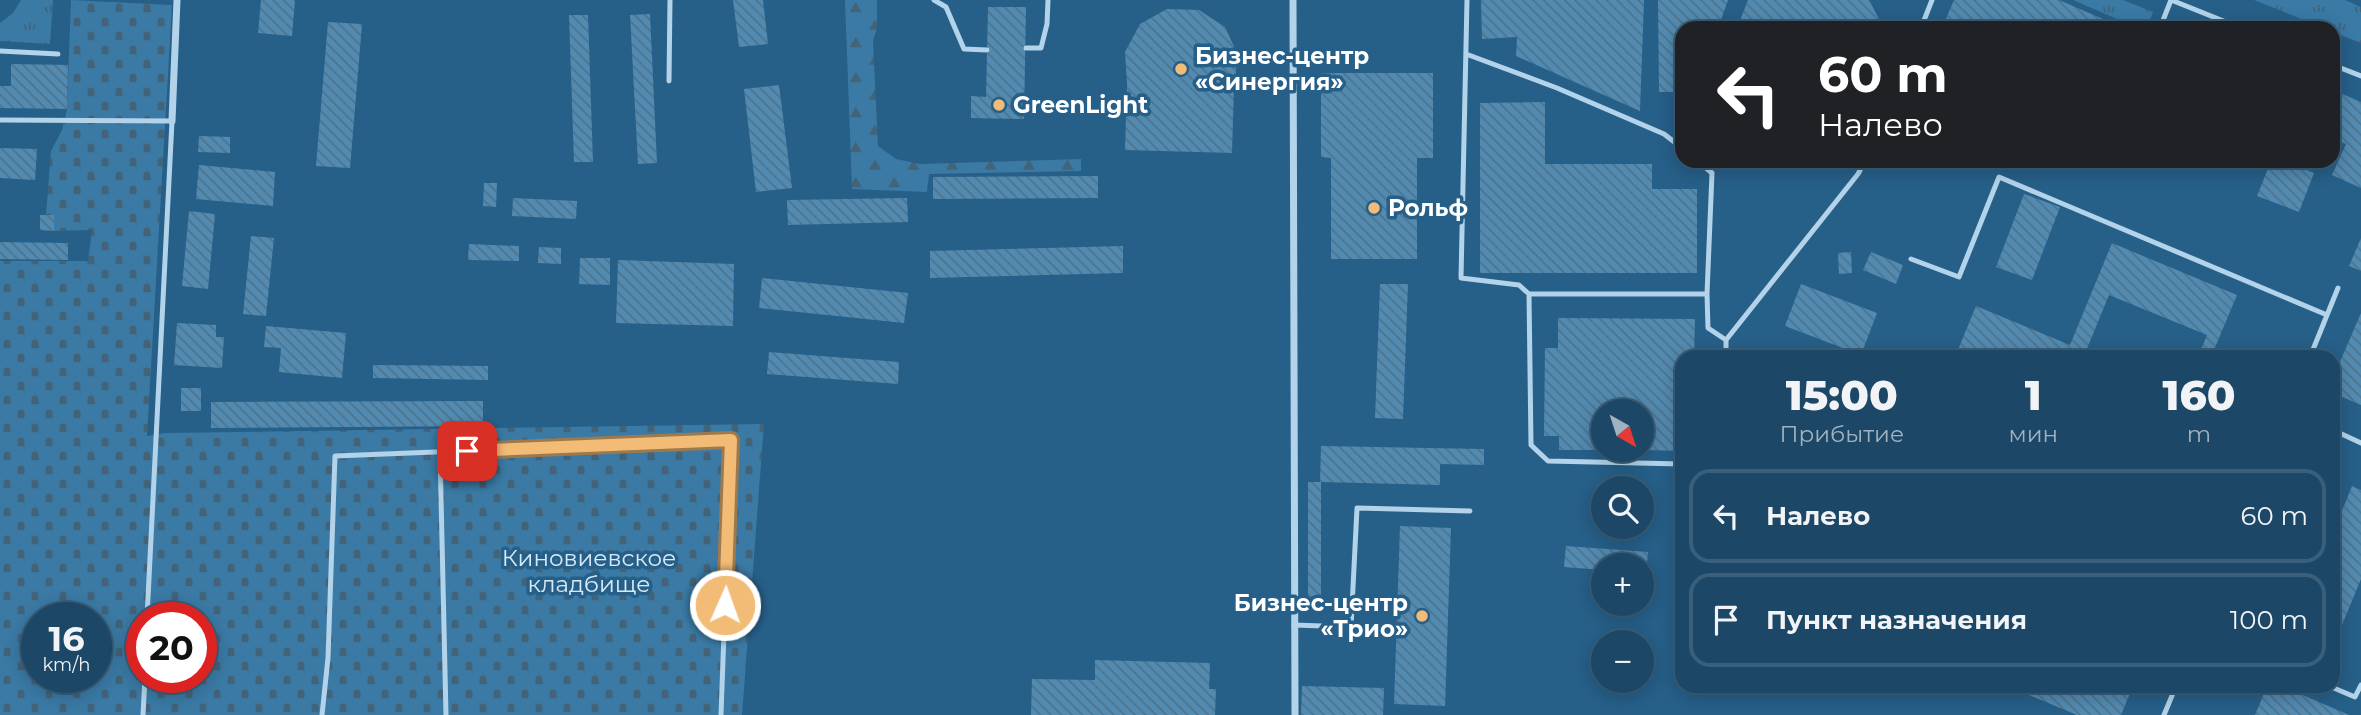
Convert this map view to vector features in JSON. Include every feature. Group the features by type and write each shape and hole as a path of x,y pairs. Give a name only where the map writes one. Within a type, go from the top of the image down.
{"street":[{"path":"172,121 177,0"},
{"path":"1293,0 1294,715"}],"lane":[{"path":"668,81 670,0"},
{"path":"934,0 946,7 964,49 987,50"},
{"path":"1026,48 1041,48 1047,24 1048,0"},
{"path":"1467,0 1461,278 1519,285 1530,294 1707,294"},
{"path":"1924,21 1932,0"},
{"path":"2162,21 2171,0 2224,21"},
{"path":"0,51 58,54"},
{"path":"1466,54 1558,88 1664,134 1675,143"},
{"path":"2340,68 2361,76"},
{"path":"0,120 172,121 148,602"},
{"path":"1706,168 1712,173 1708,328 1726,340"},
{"path":"1726,350 1726,340 1861,168"},
{"path":"1911,259 1959,277 1999,177 2327,316"},
{"path":"2313,350 2338,288"},
{"path":"1530,294 1531,445 1548,461 1675,464"},
{"path":"2340,433 2361,443"},
{"path":"322,715 328,658 335,456 731,440 721,715"},
{"path":"440,452 446,715"},
{"path":"1294,625 1351,627 1357,508 1470,512"},
{"path":"2340,691 2355,698 2361,685"},
{"path":"143,715 144,693"},
{"path":"2164,715 2173,693"}],"green space":[{"path":"21,0 53,0 50,44 0,41 0,23 13,13"},
{"name":"Киновиевское кладбище","path":"71,0 172,5 147,436 166,433 764,424 742,715 0,715 0,261 88,261 92,230 54,231 46,215 51,151 62,130 67,109"},
{"path":"845,0 877,0 877,28 873,41 878,146 896,159 920,164 1081,159 1081,171 929,174 927,192 852,189"},
{"path":"2073,0 2123,0 2153,12 2150,21 2122,21"},
{"path":"2254,0 2345,0 2361,7 2361,43 2340,35 2340,21 2306,21"}],"building":[{"path":"261,0 295,0 292,36 258,33"},
{"path":"733,0 763,0 768,44 739,47"},
{"path":"1481,0 1644,0 1640,111 1516,56 1517,37 1482,39"},
{"path":"1658,0 1728,0 1720,21 1675,21 1675,92 1659,92"},
{"path":"1748,0 1869,0 1879,21 1740,21"},
{"path":"1954,0 2059,0 2108,21 1945,21"},
{"path":"988,7 1026,7 1024,119 971,118 971,96 986,97"},
{"name":"Бизнес-центр «Синергия»","path":"1167,9 1199,10 1225,27 1238,55 1232,153 1125,150 1125,52 1140,24"},
{"path":"650,14 657,163 638,164 630,15"},
{"path":"569,15 588,15 593,162 574,162"},
{"path":"328,22 362,24 350,168 316,166"},
{"path":"11,64 68,65 67,109 0,108 0,86 11,86"},
{"name":"Рольф","path":"1321,73 1433,73 1433,158 1417,158 1417,259 1331,259 1331,158 1321,157"},
{"path":"779,85 792,188 756,192 744,89"},
{"path":"2340,93 2361,102 2361,188 2332,175 2335,168 2340,168 2340,157 2346,144 2340,142"},
{"path":"1545,102 1545,164 1652,164 1652,189 1697,189 1697,273 1480,273 1480,103"},
{"path":"199,136 230,137 230,153 198,152"},
{"path":"0,148 37,149 35,180 0,178"},
{"path":"199,165 275,172 273,206 196,199"},
{"path":"2268,168 2302,168 2314,173 2299,212 2257,196"},
{"path":"1098,176 1098,198 933,199 933,177"},
{"path":"484,183 497,183 496,207 483,206"},
{"path":"2024,194 2060,207 2032,280 1996,267"},
{"path":"513,198 577,201 576,219 512,216"},
{"path":"907,198 908,222 788,225 787,200"},
{"path":"189,211 215,214 208,289 182,286"},
{"path":"40,215 54,215 54,231 40,230"},
{"path":"251,236 274,238 266,316 243,314"},
{"path":"2361,238 2361,271 2349,266"},
{"path":"0,242 68,243 68,260 0,259"},
{"path":"2112,243 2237,295 2214,350 2201,350 2207,335 2109,295 2086,350 1958,350 1976,306 2070,345"},
{"path":"469,244 519,246 519,261 468,260"},
{"path":"1123,246 1123,273 930,278 930,251"},
{"path":"539,247 561,248 561,264 538,263"},
{"path":"1851,252 1852,273 1839,274 1838,253"},
{"path":"1871,252 1903,265 1896,284 1863,270"},
{"path":"580,258 610,258 610,285 579,284"},
{"path":"618,260 734,264 733,326 616,323"},
{"path":"762,278 908,293 904,323 759,308"},
{"path":"1380,284 1408,284 1403,419 1375,418"},
{"path":"1801,284 1877,313 1863,350 1848,350 1785,326"},
{"path":"2361,313 2361,405 2340,396 2340,362"},
{"path":"1558,318 1695,319 1694,350 1675,350 1675,451 1654,450 1654,399 1591,399 1591,450 1559,450 1559,436 1544,436 1545,348 1558,348"},
{"path":"177,323 216,325 216,337 224,337 222,368 174,365"},
{"path":"266,326 346,333 342,378 279,372 281,348 264,347"},
{"path":"769,352 899,362 898,384 767,374"},
{"path":"373,365 488,366 488,380 373,378"},
{"path":"181,388 201,388 201,411 181,411"},
{"path":"483,401 483,426 211,428 211,402"},
{"path":"1321,446 1484,449 1484,465 1440,464 1440,485 1321,482 1321,604 1308,604 1308,482 1320,482"},
{"path":"2352,486 2361,490 2361,579 2340,630 2340,516"},
{"name":"Бизнес-центр «Трио»","path":"1400,526 1451,528 1445,706 1394,704"},
{"path":"1566,546 1648,552 1591,553 1591,569 1564,567"},
{"path":"1095,660 1210,663 1209,689 1216,689 1215,715 1031,715 1032,679 1095,680"},
{"path":"1302,686 1384,688 1383,715 1301,715"},
{"path":"2024,693 2130,693 2121,715 2077,715"},
{"path":"2264,693 2298,693 2349,715 2255,715"}],"place":[{"name":"Бизнес-центр «Синергия»","path":"1181,69"},
{"name":"GreenLight","path":"999,105"},
{"name":"Рольф","path":"1374,208"},
{"name":"Бизнес-центр «Трио»","path":"1422,616"}],"route":[{"path":"467,451 731,440 725,605"}]}
